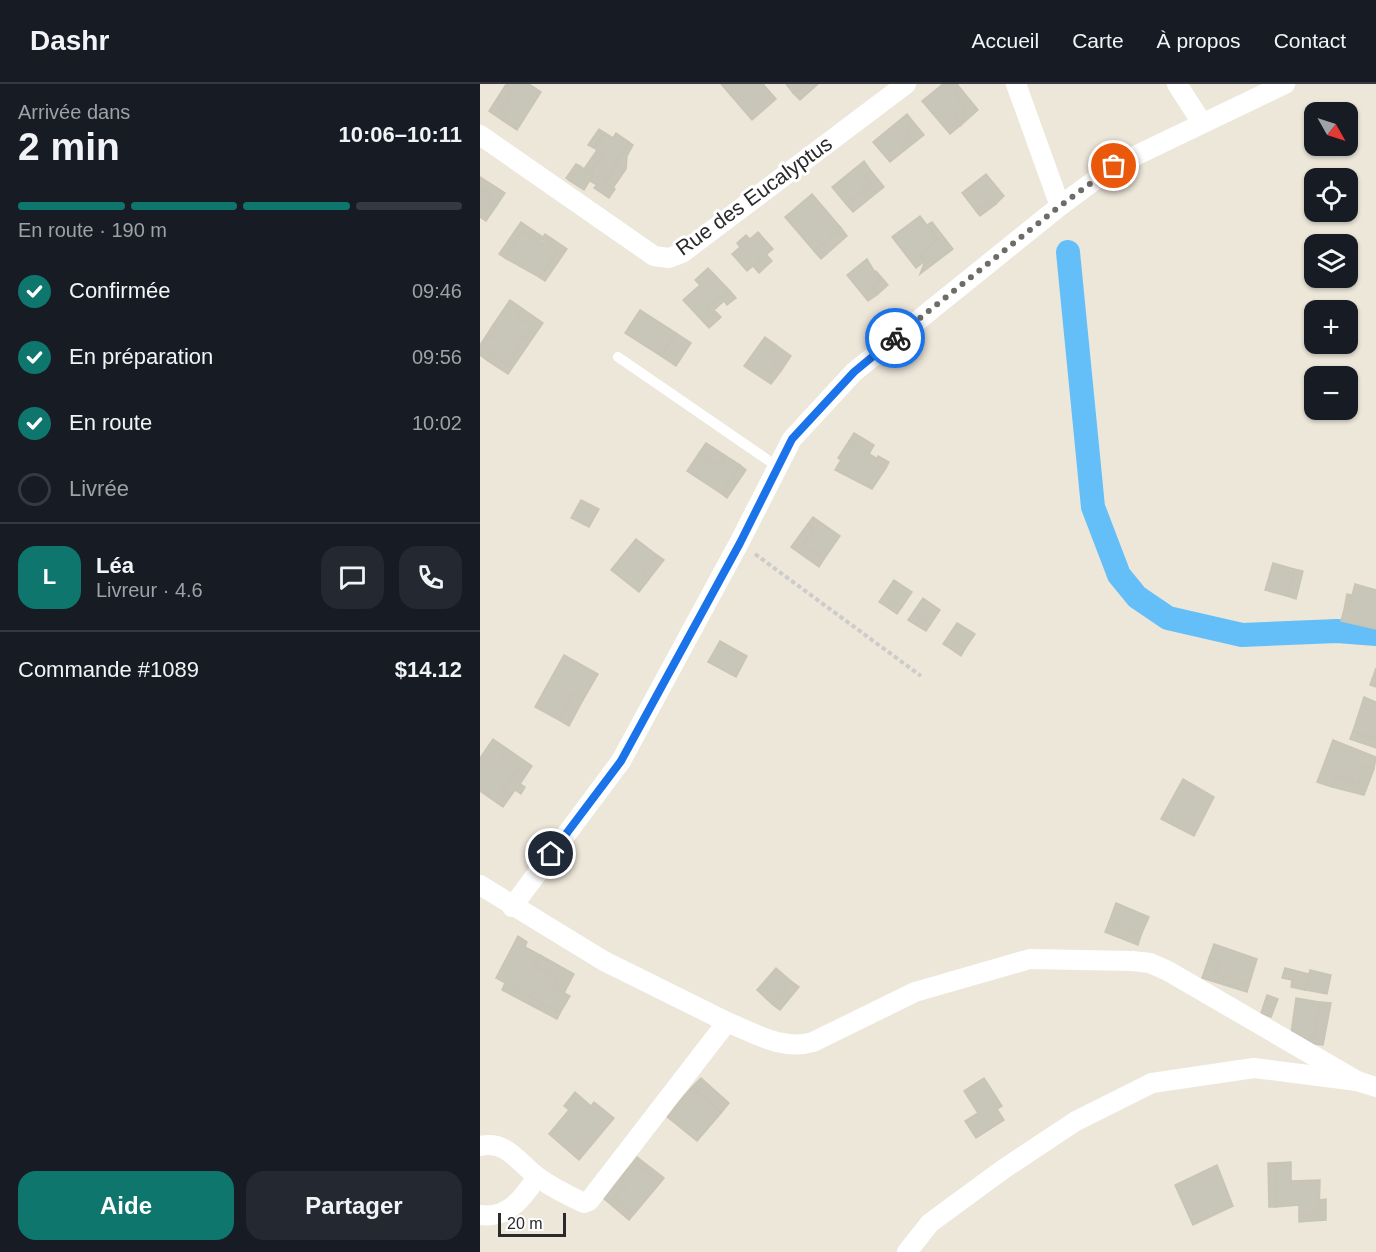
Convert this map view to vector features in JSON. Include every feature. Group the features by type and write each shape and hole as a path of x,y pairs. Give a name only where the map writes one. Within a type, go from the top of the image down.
{"street":[{"name":"Rue des Eucalyptus","path":"480,135 654,256 669,258 682,253 906,84"},
{"path":"1016,84 1060,206"},
{"path":"1176,84 1202,123"},
{"path":"512,907 621,761 740,543 792,439 854,372 1060,206 1114,166 1285,84"},
{"path":"480,885 512,907 604,961 727,1022 783,1045 797,1046 813,1042 915,992 1030,959 1141,962 1168,971 1367,1084"},
{"path":"480,1146 489,1144 505,1149 519,1157 537,1177 584,1203 590,1201 727,1022"},
{"path":"907,1252 930,1223 1005,1168 1077,1121 1152,1083 1254,1068 1367,1084"},
{"path":"480,1215 502,1214 525,1196 537,1177"}],"lane":[{"path":"618,357 778,467"}],"path":[{"path":"740,543 921,676"}],"building":[{"path":"507,84 529,84 541,92 517,130 502,120 507,113 501,109 513,91 505,86"},
{"path":"721,84 763,84 776,99 752,120"},
{"path":"786,84 804,84 793,93"},
{"path":"804,84 818,84 800,100 793,93"},
{"path":"943,84 957,84 961,89 955,93 966,107 954,117 961,125 950,134 922,101"},
{"path":"505,86 513,91 501,109 507,113 502,120 489,111"},
{"path":"961,89 978,110 961,125 966,107 955,93"},
{"path":"966,107 961,125 954,117"},
{"path":"907,114 915,124 906,130 911,136 901,145 905,150 890,162 873,142"},
{"path":"915,124 924,135 905,150 901,145 911,136 906,130"},
{"path":"599,129 605,133 594,148 588,145"},
{"path":"605,133 613,138 616,133 629,142 605,183 615,189 609,198 594,188 597,185 590,181 593,175 591,173 603,154 594,148"},
{"path":"629,142 633,145 627,156 626,169 613,188 605,183"},
{"path":"597,150 603,154 591,173 584,169"},
{"path":"864,161 871,171 864,176 871,184 846,204 832,187"},
{"path":"576,164 580,166 570,181 566,178"},
{"path":"580,166 593,175 584,190 570,181"},
{"path":"871,171 884,187 853,212 846,204 871,184 864,176"},
{"path":"986,174 1004,196 996,204 991,198 976,211 962,193"},
{"path":"480,177 505,193 497,205 489,200 491,196 480,188"},
{"path":"480,188 491,196 489,200 497,205 486,221 480,217"},
{"path":"812,194 841,228 814,251 785,217"},
{"path":"991,198 996,204 980,216 976,211"},
{"path":"920,216 938,240 919,254 925,261 916,268 892,237"},
{"path":"521,222 567,249 545,281 539,277 558,251 541,239 539,242 523,231 505,258 499,254"},
{"path":"932,222 953,249 920,274 925,261 919,254 938,240 927,225"},
{"path":"841,228 847,236 821,259 814,251"},
{"path":"523,231 558,251 539,277 505,258"},
{"path":"758,232 773,249 747,271 732,254 740,247 737,243 746,235 750,239"},
{"path":"766,254 772,261 759,273 753,266"},
{"path":"867,259 880,281 873,287 878,294 868,301 847,275"},
{"path":"708,268 730,291 707,307 719,319 709,328 683,300 700,285 695,280"},
{"path":"876,271 888,285 878,294 873,287 880,281 873,272"},
{"path":"730,291 736,298 727,305 724,301 714,310 721,317 719,319 707,307"},
{"path":"510,300 523,309 518,316 534,327 527,338 524,336 508,366 492,355 488,361 480,355 480,345 486,336 491,339 498,328 493,325"},
{"path":"523,309 543,323 508,374 488,361 492,355 508,366 524,336 527,338 534,327 518,316"},
{"path":"640,310 676,333 661,356 625,333"},
{"path":"493,325 498,328 491,339 486,336"},
{"path":"676,333 691,343 676,366 661,356"},
{"path":"765,337 776,345 771,353 778,358 773,366 781,371 771,384 744,366"},
{"path":"776,345 791,356 781,371 773,366 778,358 771,353"},
{"path":"854,433 874,445 869,454 849,441"},
{"path":"849,441 876,458 875,461 886,468 872,489 835,470 841,460 838,458"},
{"path":"706,443 726,456 719,466 699,453"},
{"path":"699,453 719,466 726,456 740,465 722,494 687,471"},
{"path":"878,456 889,462 886,468 875,461"},
{"path":"740,465 746,470 727,498 722,494"},
{"path":"581,500 599,509 589,527 571,518"},
{"path":"813,517 840,536 824,559 803,544 814,530 807,525"},
{"path":"807,525 814,530 803,544 824,559 819,567 791,547"},
{"path":"636,539 657,555 642,573 649,579 639,592 611,570"},
{"path":"657,555 664,560 649,579 642,573"},
{"path":"1273,563 1294,569 1287,596 1265,590"},
{"path":"1294,569 1303,571 1296,599 1287,596"},
{"path":"894,580 912,592 902,607 892,600 887,607 879,602"},
{"path":"1355,584 1376,590 1376,629 1341,621 1344,610 1348,611"},
{"path":"1347,594 1352,595 1348,611 1344,610"},
{"path":"923,598 940,610 930,625 920,618 916,625 908,620"},
{"path":"892,600 902,607 897,614 887,607"},
{"path":"920,618 930,625 926,631 916,625"},
{"path":"957,623 975,634 965,649 955,642 951,649 943,644"},
{"path":"720,641 747,656 736,677 708,662"},
{"path":"955,642 965,649 961,656 951,649"},
{"path":"564,655 598,674 583,700 573,694 559,720 535,707"},
{"path":"1376,668 1376,687 1370,685"},
{"path":"573,694 583,700 569,726 559,720"},
{"path":"1364,697 1376,702 1376,740 1353,731"},
{"path":"1353,731 1376,740 1376,748 1350,739"},
{"path":"493,739 506,748 501,755 518,768 502,791 510,797 503,807 480,791 480,758"},
{"path":"1333,740 1376,757 1374,769 1365,766 1358,785 1336,777 1332,787 1317,782"},
{"path":"506,748 532,766 520,784 525,787 521,794 515,790 510,797 502,791 518,768 501,755"},
{"path":"1365,766 1374,769 1364,795 1332,787 1336,777 1358,785"},
{"path":"1183,779 1214,797 1194,836 1161,819"},
{"path":"1116,903 1149,917 1141,935 1109,922"},
{"path":"1109,922 1141,935 1138,945 1105,932"},
{"path":"518,936 527,942 525,947 540,955 534,965 559,979 554,987 570,996 560,1013 496,978"},
{"path":"1214,944 1257,959 1249,985 1215,974 1219,961 1209,958"},
{"path":"540,955 574,974 564,993 554,987 559,979 534,965"},
{"path":"1209,958 1219,961 1215,974 1249,985 1247,992 1202,978"},
{"path":"776,968 791,981 772,1004 757,990"},
{"path":"1285,968 1309,974 1305,990 1291,987 1292,980 1282,978"},
{"path":"1310,970 1331,975 1327,994 1305,990"},
{"path":"791,981 799,987 780,1010 772,1004"},
{"path":"505,983 560,1013 557,1019 502,990"},
{"path":"1267,995 1278,999 1271,1017 1261,1013"},
{"path":"1296,998 1320,1002 1314,1037 1302,1043 1290,1041"},
{"path":"1320,1002 1331,1003 1323,1045 1302,1043 1314,1037"},
{"path":"701,1078 729,1103 721,1113 692,1087"},
{"path":"984,1078 1002,1106 997,1109 1004,1120 976,1138 965,1121 978,1113 964,1091"},
{"path":"692,1087 721,1113 697,1141 666,1116"},
{"path":"575,1092 591,1106 594,1102 614,1118 579,1160 549,1134 569,1110 564,1106"},
{"path":"637,1157 664,1178 660,1183 634,1161"},
{"path":"634,1161 660,1183 634,1214 612,1200 626,1184 620,1178"},
{"path":"1291,1162 1291,1181 1320,1180 1319,1215 1299,1215 1299,1205 1276,1207 1275,1163"},
{"path":"1268,1163 1275,1163 1276,1207 1269,1207"},
{"path":"1217,1165 1233,1206 1193,1225 1175,1185"},
{"path":"620,1178 626,1184 612,1200 634,1214 629,1220 603,1198"},
{"path":"1326,1199 1326,1220 1299,1222 1299,1215 1319,1215 1319,1200"}],"waterway":[{"path":"1068,252 1093,507 1119,575 1137,597 1168,618 1242,635 1337,631 1376,634"}],"way so far":[{"path":"895,338 1060,206 1114,166"}],"route":[{"path":"551,854 621,761 740,543 792,439 854,372 895,338"}]}
